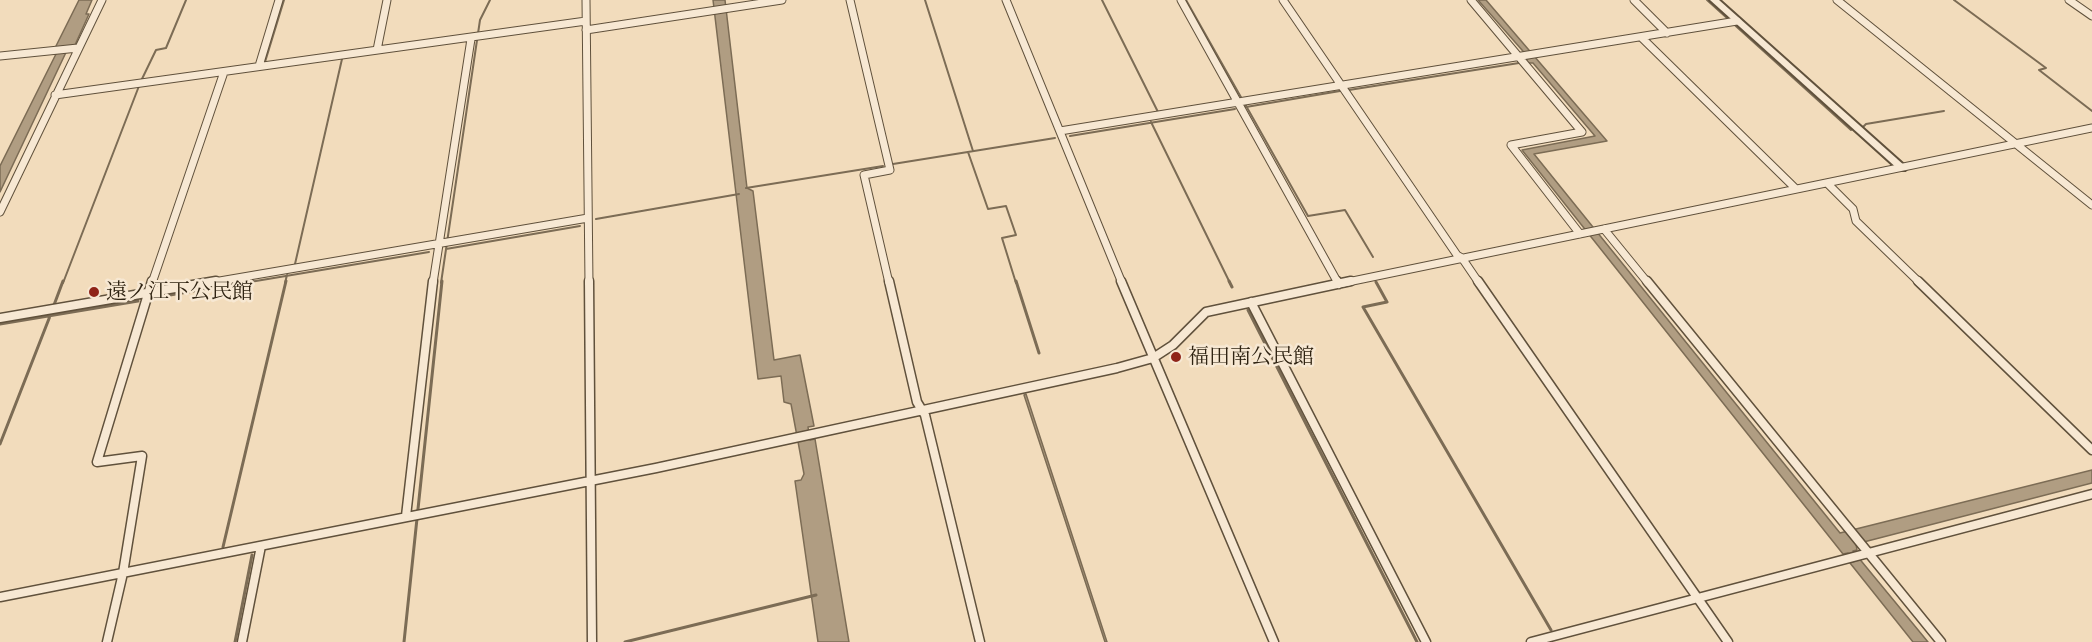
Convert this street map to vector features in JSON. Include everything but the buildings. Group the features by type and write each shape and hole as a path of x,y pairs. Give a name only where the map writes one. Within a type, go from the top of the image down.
{"street":[{"path":"0,212 102,0"},
{"path":"259,66 279,0"},
{"path":"377,50 387,0"},
{"path":"586,0 592,642"},
{"path":"586,30 782,0"},
{"path":"850,0 890,170 864,176 980,642"},
{"path":"1006,0 1152,358 1274,642"},
{"path":"1181,0 1339,284"},
{"path":"1283,0 1457,255 1462,258 1728,642"},
{"path":"1471,0 1582,132 1511,145 1584,233"},
{"path":"1634,0 1667,33"},
{"path":"1714,0 1733,22 1902,168"},
{"path":"1837,0 2092,205"},
{"path":"2069,0 2092,16"},
{"path":"55,95 586,21"},
{"path":"1060,131 1522,59 1535,54 1733,22"},
{"path":"1641,37 1796,189"},
{"path":"409,516 439,244 476,38"},
{"path":"0,56 78,48"},
{"path":"107,642 123,573 142,456 97,462 148,293 224,72"},
{"path":"0,597 591,481 920,408 1117,368 1152,358 1173,345 1206,312 2092,128"},
{"path":"1827,183 1853,209 1856,221 2092,450"},
{"path":"0,318 588,218"},
{"path":"1601,230 1848,528 1859,553 1941,642"},
{"path":"1251,302 1426,642"},
{"path":"1531,642 1859,553 2092,494"},
{"path":"242,642 261,546"}],"shaded area":[{"path":"79,0 92,0 86,14 89,14 75,45 69,46 0,192 0,166 59,48 55,48"},
{"path":"713,0 725,0 747,188 753,191 774,360 800,355 814,426 808,427 810,440 815,439 849,642 818,642 795,481 801,480 804,474 791,404 784,402 781,376 758,379"},
{"path":"1478,0 1486,0 1607,141 1534,154 1840,533 2092,470 2092,483 1856,544 1857,550 1853,551 1928,642 1913,642 1850,563 1855,561 1848,553 1843,554 1522,150 1595,136 1533,63 1518,63 1529,58"},
{"path":"1026,394 1107,642 1105,642 1024,395"}],"waterway":[{"path":"141,81 156,50 166,48 186,0"},
{"path":"265,62 284,0"},
{"path":"446,249 480,20 490,0"},
{"path":"925,0 973,151"},
{"path":"1102,0 1158,112"},
{"path":"1186,0 1242,99"},
{"path":"1707,0 1851,130"},
{"path":"1954,0 2046,68 2039,70 2092,111"},
{"path":"295,264 342,59"},
{"path":"1349,90 1519,63"},
{"path":"63,283 139,86"},
{"path":"1247,107 1340,91"},
{"path":"1247,107 1308,216 1345,210 1373,257"},
{"path":"1151,123 1235,109"},
{"path":"1863,127 1866,124 1944,111"},
{"path":"1070,136 1151,123"},
{"path":"1151,123 1230,283"},
{"path":"893,164 1055,138"},
{"path":"968,152 988,209 1006,206 1016,235 1002,238 1016,283"},
{"path":"746,188 883,166"},
{"path":"596,219 739,194"},
{"path":"446,249 580,226"},
{"path":"441,283 446,249"},
{"path":"287,276 429,252"},
{"path":"244,283 287,276"},
{"path":"285,283 287,276"},
{"path":"54,305 63,281"},
{"path":"152,298 253,281"},
{"path":"223,547 286,281"},
{"path":"404,642 442,281"},
{"path":"1016,281 1039,353"},
{"path":"1376,282 1387,302 1363,307 1551,630"},
{"path":"1230,283 1232,287"},
{"path":"50,316 138,301"},
{"path":"1248,310 1417,642"},
{"path":"50,316 52,311"},
{"path":"0,324 50,316"},
{"path":"0,444 50,316"},
{"path":"235,642 252,555"},
{"path":"625,642 816,595"}],"place":[{"name":"遠ノ江下公民館","path":"94,292"},
{"name":"福田南公民館","path":"1176,357"}]}
